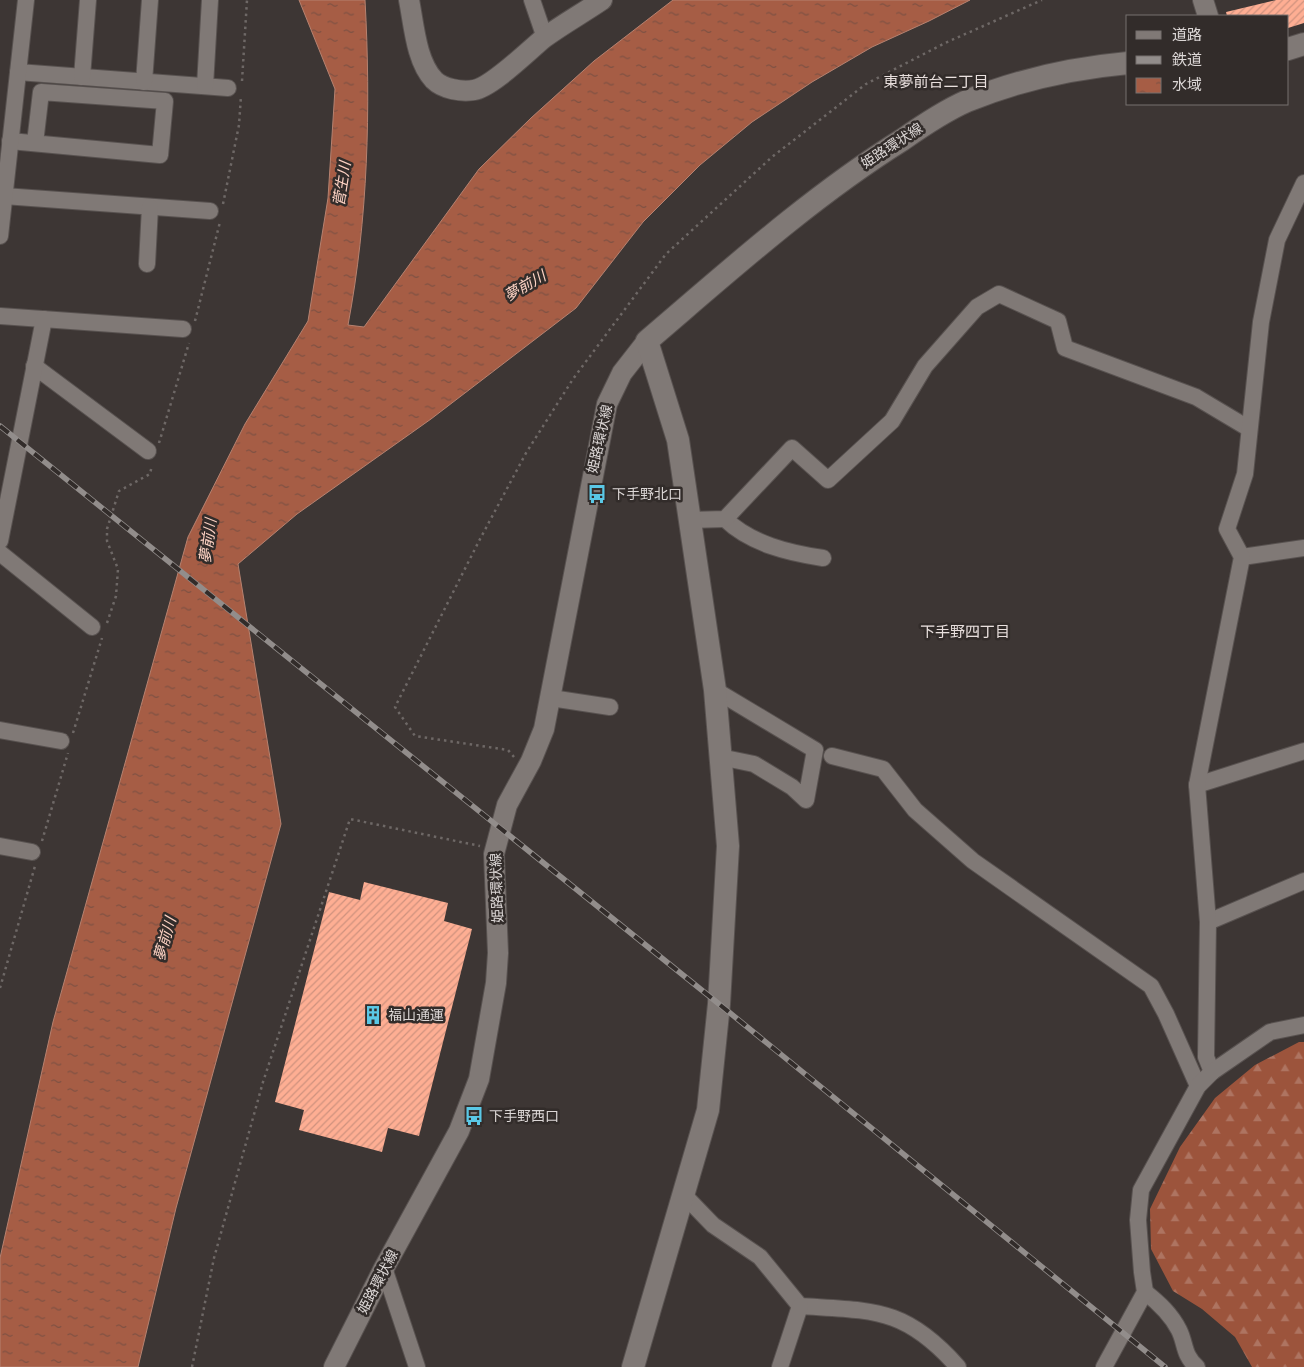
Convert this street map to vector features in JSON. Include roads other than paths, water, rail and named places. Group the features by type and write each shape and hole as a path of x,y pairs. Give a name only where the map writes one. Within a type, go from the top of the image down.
{"main road":[{"path":"1289,49 1304,44"},
{"name":"姫路環状線","path":"647,341 745,257 866,162 935,119 965,102 1001,88 1055,74 1126,63"},
{"path":"633,1367 708,1110 719,1004 728,846 715,690 678,440 647,341"}],"street":[{"path":"0,236 7,134 18,72 26,0"},
{"path":"82,78 88,0"},
{"path":"144,82 150,0"},
{"path":"205,86 210,0"},
{"path":"410,0 425,66 434,80 445,87 458,90 475,90 500,75 545,38 602,0"},
{"path":"532,0 545,38"},
{"path":"1203,0 1208,15"},
{"path":"18,72 228,88"},
{"path":"7,134 160,155 165,101 41,92 35,143"},
{"path":"1212,1072 1206,1057 1208,922 1197,785 1242,557 1227,529 1245,474 1248,428 1261,322 1277,240 1304,182"},
{"path":"4,196 218,214"},
{"path":"147,264 150,207"},
{"path":"690,520 725,519 792,448 828,480 892,421 925,366 977,307 999,294 1058,321 1065,348 1196,397 1248,428"},
{"path":"0,316 189,332"},
{"path":"0,541 44,319"},
{"name":"姫路環状線","path":"334,1367 384,1268 456,1138 479,1079 496,983 498,953 494,879 496,845 507,806 531,761 541,735 551,698 607,404 622,373 647,341"},
{"path":"34,366 153,454"},
{"path":"725,519 735,529 765,543 793,554 823,558"},
{"path":"1242,557 1304,548"},
{"path":"0,553 92,627"},
{"path":"715,690 815,750 806,800 792,787 754,764 720,757"},
{"path":"551,698 610,707"},
{"path":"0,730 67,743"},
{"path":"1197,785 1304,751"},
{"path":"832,756 883,769 916,810 973,861 1152,986 1198,1086"},
{"path":"0,846 36,854"},
{"path":"1208,922 1304,881"},
{"path":"1197,1367 1188,1360 1179,1330 1164,1307 1146,1292 1142,1272 1138,1220 1141,1190 1198,1086 1212,1072 1270,1032 1304,1025"},
{"path":"683,1194 713,1225 760,1256 800,1306 866,1311 891,1316 916,1327 941,1348 958,1367"},
{"path":"384,1268 417,1367"},
{"path":"1104,1367 1146,1292"},
{"path":"780,1367 800,1306"}],"water":[{"path":"299,0 365,0 368,122 364,204 355,285 348,325 364,327 479,169 531,118 594,61 673,0 970,0 872,47 812,82 752,122 700,165 643,222 576,308 431,419 297,514 238,564 281,824 176,1208 138,1367 0,1367 0,1258 53,1022 188,537 245,424 308,321 328,198 335,89"}],"railway":[{"path":"0,426 719,1004 1165,1367"}],"place":[{"name":"下手野北口","path":"597,494"},
{"name":"福山通運","path":"373,1015"},
{"name":"下手野西口","path":"474,1116"}],"district":[{"name":"東夢前台二丁目","path":"936,82"},
{"name":"下手野四丁目","path":"965,632"}],"water label":[{"name":"菅生川","path":"342,184"},
{"name":"夢前川","path":"525,286"},
{"name":"夢前川","path":"208,541"},
{"name":"夢前川","path":"165,939"}]}
